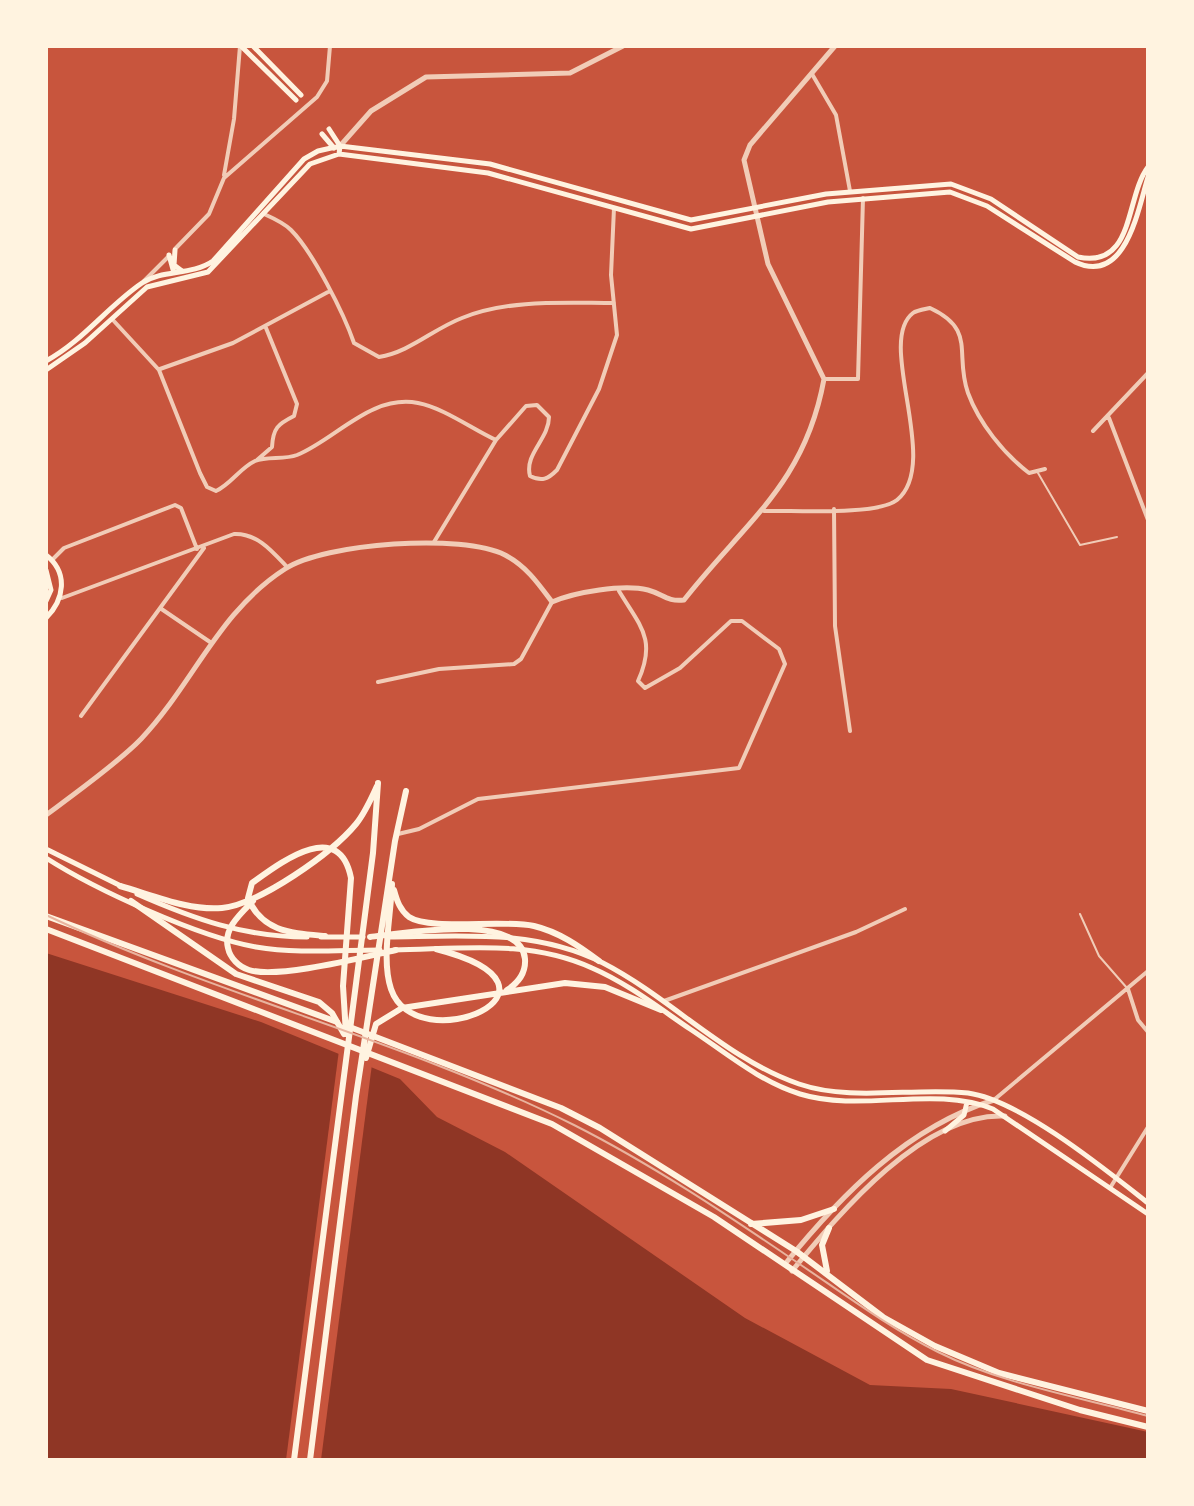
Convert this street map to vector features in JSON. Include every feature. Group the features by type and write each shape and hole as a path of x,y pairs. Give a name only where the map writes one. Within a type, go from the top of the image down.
{"main road":[{"path":"240,46 296,100"},
{"path":"253,46 301,95"},
{"path":"329,129 340,146 339,154"},
{"path":"322,134 339,154"},
{"path":"46,361 80,337 105,312 146,284 174,274 187,275 213,261 304,159 340,146 490,164 691,220 707,220 755,207 850,191 935,184 965,187 991,199 1078,257 1095,262"},
{"path":"46,370 85,343 146,284 217,265 310,164 339,154 488,173 691,229 863,198 935,192 965,195 1078,264 1116,255 1128,241 1148,177"},
{"path":"1095,262 1116,248 1126,233 1141,176 1148,167"},
{"path":"175,250 174,265 187,275"},
{"path":"169,255 169,267 174,274"},
{"path":"46,618 62,598 59,572 49,558"},
{"path":"46,570 51,590 46,601"},
{"path":"294,1460 347,1050 373,853 378,783 357,823 322,855 258,896 240,914 227,937 227,947 236,963 247,970 261,972 339,961 396,950"},
{"path":"310,1460 356,1096 395,838 406,791"},
{"path":"325,936 292,933 266,924 253,909 249,890 252,883 306,849 320,847 339,853 349,864 351,878 343,986 347,1050"},
{"path":"46,849 191,918 241,932"},
{"path":"46,858 131,901 224,939 282,950 516,948 560,956 607,975 728,1046 803,1085 840,1090 947,1092 995,1099 1117,1179 1148,1203"},
{"path":"392,860 388,970 396,999 408,1009 433,1018 475,1017 497,999 499,986 486,966 436,949"},
{"path":"392,882 397,901 409,916 428,923 503,922 549,931 599,961 764,1078 800,1094 841,1100 980,1104 1006,1116 1148,1214"},
{"path":"120,886 200,907 230,906 258,896"},
{"path":"131,901 236,974 319,1002 332,1013 343,1029 347,1050"},
{"path":"46,916 390,1041 561,1108 641,1153 748,1224 796,1251 827,1271 883,1317 935,1346 999,1373 1148,1411"},
{"path":"46,929 552,1124 714,1217 927,1360 1080,1410 1148,1427"},
{"path":"224,939 220,930 370,937 513,936 559,946 599,961"},
{"path":"370,937 423,931 492,930 513,937 522,948 524,969 518,982 505,993"},
{"path":"356,1096 373,1031 383,1018 402,1008 565,983 605,987 662,1006"},
{"path":"947,1092 967,1104"},
{"path":"945,1131 967,1104"},
{"path":"748,1224 801,1220 834,1209"},
{"path":"827,1271 822,1245 829,1228"}],"street":[{"path":"146,284 209,214 224,178 234,119 240,46"},
{"path":"224,178 317,97 327,81 330,46"},
{"path":"340,146 371,111 426,77 570,73 623,46"},
{"path":"378,682 439,669 514,664 521,659 552,602 594,591 647,590 670,602 684,600 764,511 795,466 824,379 768,264 744,169 746,152 835,46"},
{"path":"812,74 836,115 850,191"},
{"path":"824,379 858,379 863,198"},
{"path":"434,542 496,440 526,406 537,405 545,410 549,425 530,460 530,476 538,480 548,479 557,470 612,357 617,335 611,275 614,208"},
{"path":"264,214 290,229 345,318 354,343 379,357 392,355 462,317 527,304 614,303"},
{"path":"159,370 266,328 328,292"},
{"path":"764,511 834,509 896,501 910,482 916,448 905,400 904,325 913,313 930,308 951,317 961,332 969,394 993,436 1011,460 1029,473 1045,469"},
{"path":"105,312 159,370 207,487 216,491 228,486 272,447 273,431 278,424 294,416 297,404 266,328"},
{"path":"1093,431 1109,418 1148,373"},
{"path":"255,461 292,457 312,448 351,418 407,402 421,403 496,440"},
{"path":"1109,418 1148,520"},
{"path":"49,558 64,548 175,505 181,508 197,549"},
{"path":"834,509 835,626 850,731"},
{"path":"62,598 243,534 268,546 287,567"},
{"path":"46,815 139,741 195,671 227,617 287,567 390,544 434,542 479,547 504,554 530,573 552,602"},
{"path":"81,716 205,546"},
{"path":"395,838 478,799 739,768 785,664 779,649 742,621 731,621 680,668 645,688 638,681 647,661 647,638 619,591"},
{"path":"160,608 210,642"},
{"path":"662,1006 856,932 905,909"},
{"path":"980,1104 995,1099 1148,971"},
{"path":"1128,989 1138,1020 1148,1032"},
{"path":"785,1264 834,1209 901,1147 967,1104"},
{"path":"792,1271 829,1228 891,1166 945,1131 978,1117 1006,1116"},
{"path":"1110,1188 1148,1127"}],"lane":[{"path":"1038,473 1080,545 1117,537"},
{"path":"1080,914 1099,956 1128,989"}],"shaded area":[{"path":"46,953 261,1022 400,1079 437,1117 505,1152 745,1318 870,1385 951,1389 1148,1432 1148,1460 46,1460"}],"pier":[{"path":"339,1050 372,1064 321,1460 286,1460"}],"railway":[{"path":"46,915 177,970 444,1068 574,1125 689,1191 884,1321 938,1352 1014,1381 1148,1416"}]}
